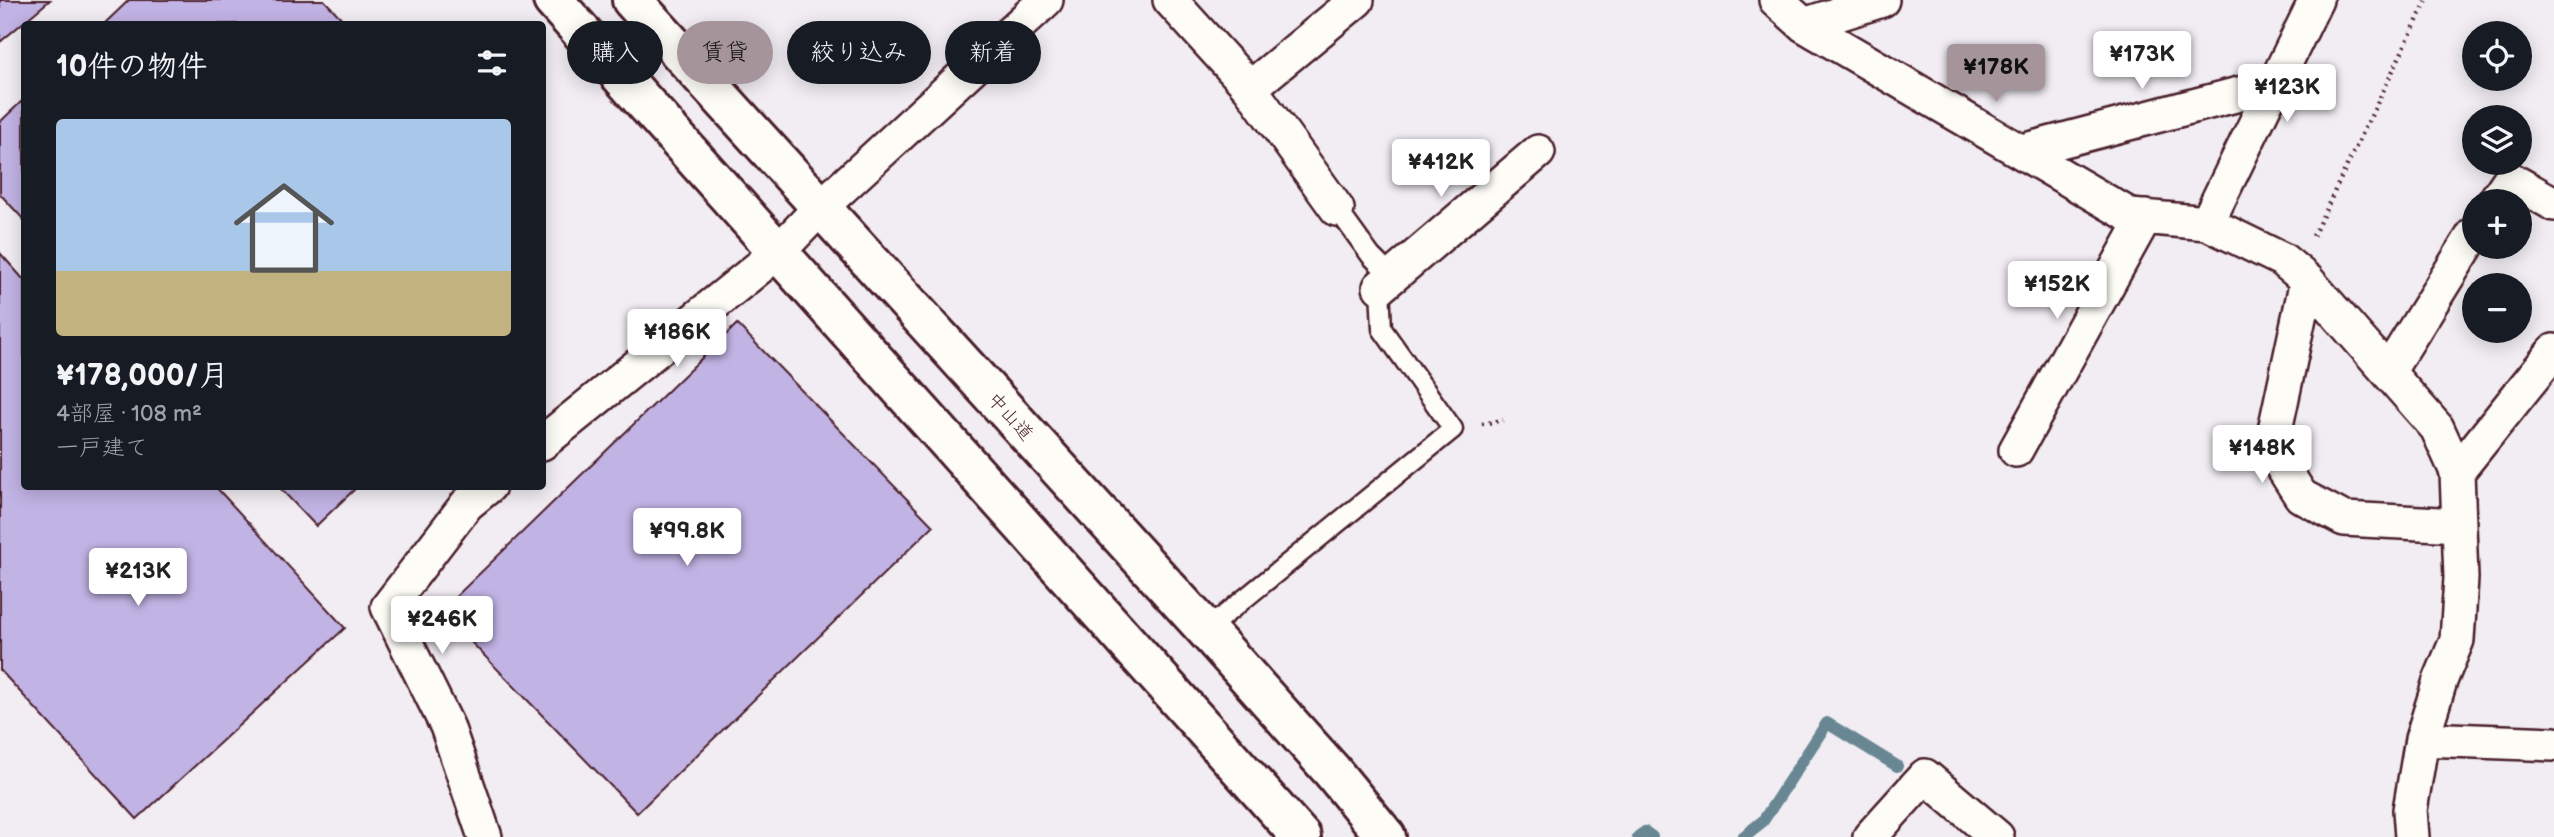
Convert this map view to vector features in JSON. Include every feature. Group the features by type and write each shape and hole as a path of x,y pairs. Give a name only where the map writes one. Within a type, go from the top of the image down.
{"highway":[{"path":"553,0 1301,837"},
{"name":"中山道","path":"632,0 1206,630 1332,771 1385,837"}],"street":[{"path":"546,440 777,253 821,207 1046,0"},
{"path":"1171,0 1250,88 1337,209"},
{"path":"1250,88 1357,0"},
{"path":"1776,0 1804,24 2131,216 2207,223 2283,260 2302,275 2437,428 2457,471 2461,578 2457,640 2440,681 2422,739 2410,810 2412,837"},
{"path":"1804,24 1882,0"},
{"path":"2207,223 2316,0"},
{"path":"2022,150 2277,84"},
{"path":"1380,287 1538,152"},
{"path":"2504,189 2510,179 2528,189"},
{"path":"2532,192 2554,204"},
{"path":"2016,450 2145,217"},
{"path":"2388,372 2462,253"},
{"path":"2302,275 2271,449 2301,496 2344,519 2459,525"},
{"path":"2457,471 2554,351"},
{"path":"484,490 467,504 388,607 447,726 485,837"},
{"path":"2422,739 2554,744"},
{"path":"1870,837 1925,776 1997,837"}],"lane":[{"path":"1206,630 1453,429 1382,329 1380,287 1384,269 1371,256 1337,209"}],"path":[{"path":"2302,275 2427,0"}],"building":[{"path":"0,0 50,0 25,21 21,21 21,24 0,42"},
{"path":"129,0 324,0 344,21 107,21"},
{"path":"21,102 21,217 0,194 0,122"},
{"path":"0,253 21,277 21,490 219,490 345,628 137,819 0,670"},
{"path":"737,324 933,526 637,813 441,611"},
{"path":"282,490 354,490 316,526"}],"waterway":[{"path":"1743,837 1763,821 1827,723 1897,766"},
{"path":"1638,837 1645,832 1652,837"}]}
